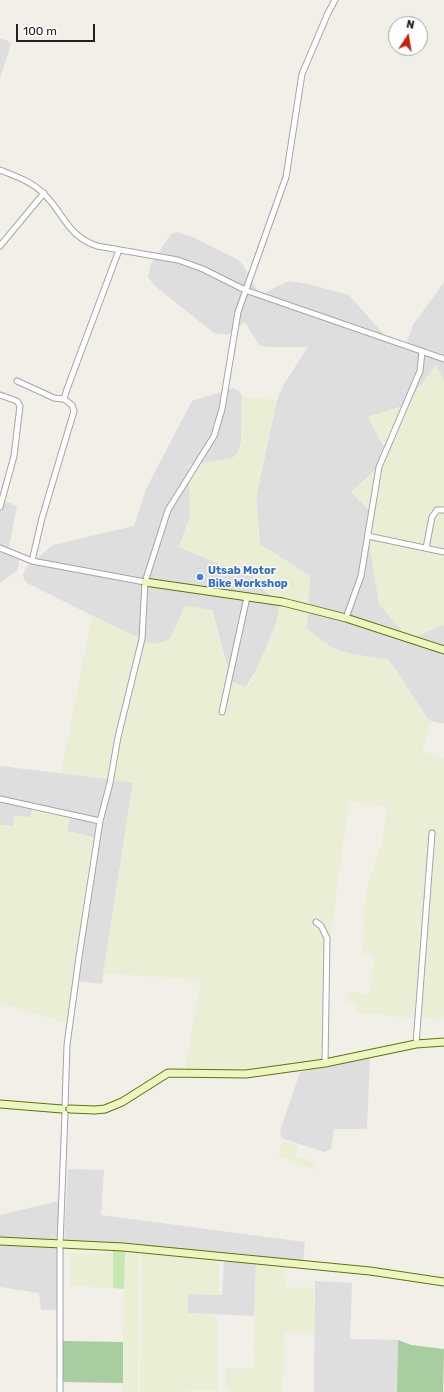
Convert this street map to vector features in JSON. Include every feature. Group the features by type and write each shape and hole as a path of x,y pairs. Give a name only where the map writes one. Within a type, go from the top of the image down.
{"street":[{"path":"60,1392 60,1245 66,1109 67,1045 100,821 110,783 118,737 142,639 144,582 168,510 214,436 222,409 238,312 286,177 296,103 302,74 335,0"},
{"path":"0,170 25,180 44,193 77,236 85,242 98,246 178,260 203,269 246,290 444,359"},
{"path":"0,246 44,193"},
{"path":"64,400 119,250"},
{"path":"346,618 361,576 380,467 420,371 422,351"},
{"path":"18,381 54,398 64,400 72,405 74,411 42,518 32,561"},
{"path":"0,395 17,401 20,406 14,456 0,507"},
{"path":"426,548 432,517 436,510 444,510"},
{"path":"368,536 444,552"},
{"path":"0,548 32,561 144,582 283,602 346,618 444,650"},
{"path":"222,712 247,597"},
{"path":"0,799 100,821"},
{"path":"416,1044 432,833"},
{"path":"316,922 321,926 327,938 325,1063"},
{"path":"0,1104 66,1109 105,1109 122,1102 168,1073 246,1074 325,1063 416,1044 444,1042"},
{"path":"0,1241 130,1248 370,1272 444,1282"}],"shaded area":[{"path":"0,38 8,41 11,45 0,78"},
{"path":"176,232 193,237 237,259 243,265 260,295 289,281 308,284 349,295 385,336 404,350 413,325 444,282 444,381 436,366 406,405 368,417 385,449 380,466 351,492 371,512 409,639 444,625 444,724 431,721 427,718 389,660 352,654 334,649 307,629 305,625 310,576 260,544 256,497 277,400 284,384 308,347 267,347 259,345 245,322 227,335 214,333 155,286 148,277 151,264 171,234"},
{"path":"233,388 239,391 242,396 241,442 238,453 233,458 189,465 190,516 179,547 252,577 279,606 277,621 260,663 247,685 244,687 233,683 231,680 212,610 185,606 170,639 155,645 145,642 27,583 23,575 26,567 53,545 134,526 146,489 192,401"},
{"path":"0,499 17,506 9,547 19,560 19,564 17,571 0,583"},
{"path":"0,766 133,782 102,984 79,981 100,839 67,831 70,816 32,809 31,817 13,826 0,825"},
{"path":"370,1058 367,1129 334,1129 331,1149 324,1152 281,1138 280,1131 300,1072"},
{"path":"68,1169 104,1170 101,1215 305,1242 303,1262 64,1243"},
{"path":"59,1201 57,1310 41,1310 39,1293 0,1287 0,1215"},
{"path":"224,1261 256,1264 254,1316 188,1313 188,1294 222,1295"},
{"path":"315,1281 352,1283 350,1339 398,1340 397,1392 314,1392"}],"green space":[{"path":"436,365 444,381 444,625 409,639 379,604 368,538 372,511 351,492 380,466 387,450 368,417 406,405"},
{"path":"242,396 277,400 256,497 259,540 260,544 310,576 307,629 334,649 352,654 389,660 427,718 431,721 422,751 444,759 444,1016 442,1020 356,1013 356,1002 347,1002 348,992 370,994 374,956 363,953 365,896 383,838 388,807 349,801 322,997 321,1061 245,1071 185,1070 201,980 103,973 133,783 113,780 121,739 145,642 160,644 170,639 185,606 213,610 229,680 244,687 250,685 277,621 279,606 252,577 179,547 190,516 189,465 232,458 238,453 241,442"},
{"path":"92,616 142,639 114,745 108,779 61,773"},
{"path":"33,809 70,816 67,831 93,838 66,1023 0,1003 0,825 13,826 14,815 30,817"},
{"path":"282,1142 298,1145 295,1156 316,1163 315,1170 279,1156"},
{"path":"113,1250 125,1251 124,1289 113,1288"},
{"path":"125,1251 139,1252 138,1392 122,1392"},
{"path":"71,1253 113,1253 113,1288 70,1286"},
{"path":"142,1253 219,1260 218,1295 188,1294 188,1313 217,1314 217,1391 187,1390 187,1392 140,1392"},
{"path":"256,1264 284,1267 285,1287 314,1288 314,1332 284,1333 283,1392 229,1392 229,1387 225,1386 226,1368 253,1369"},
{"path":"398,1340 411,1345 444,1349 443,1392 397,1392"},
{"path":"62,1341 123,1342 123,1383 62,1382"}],"place":[{"name":"Utsab Motor Bike Workshop","path":"200,577"}]}
